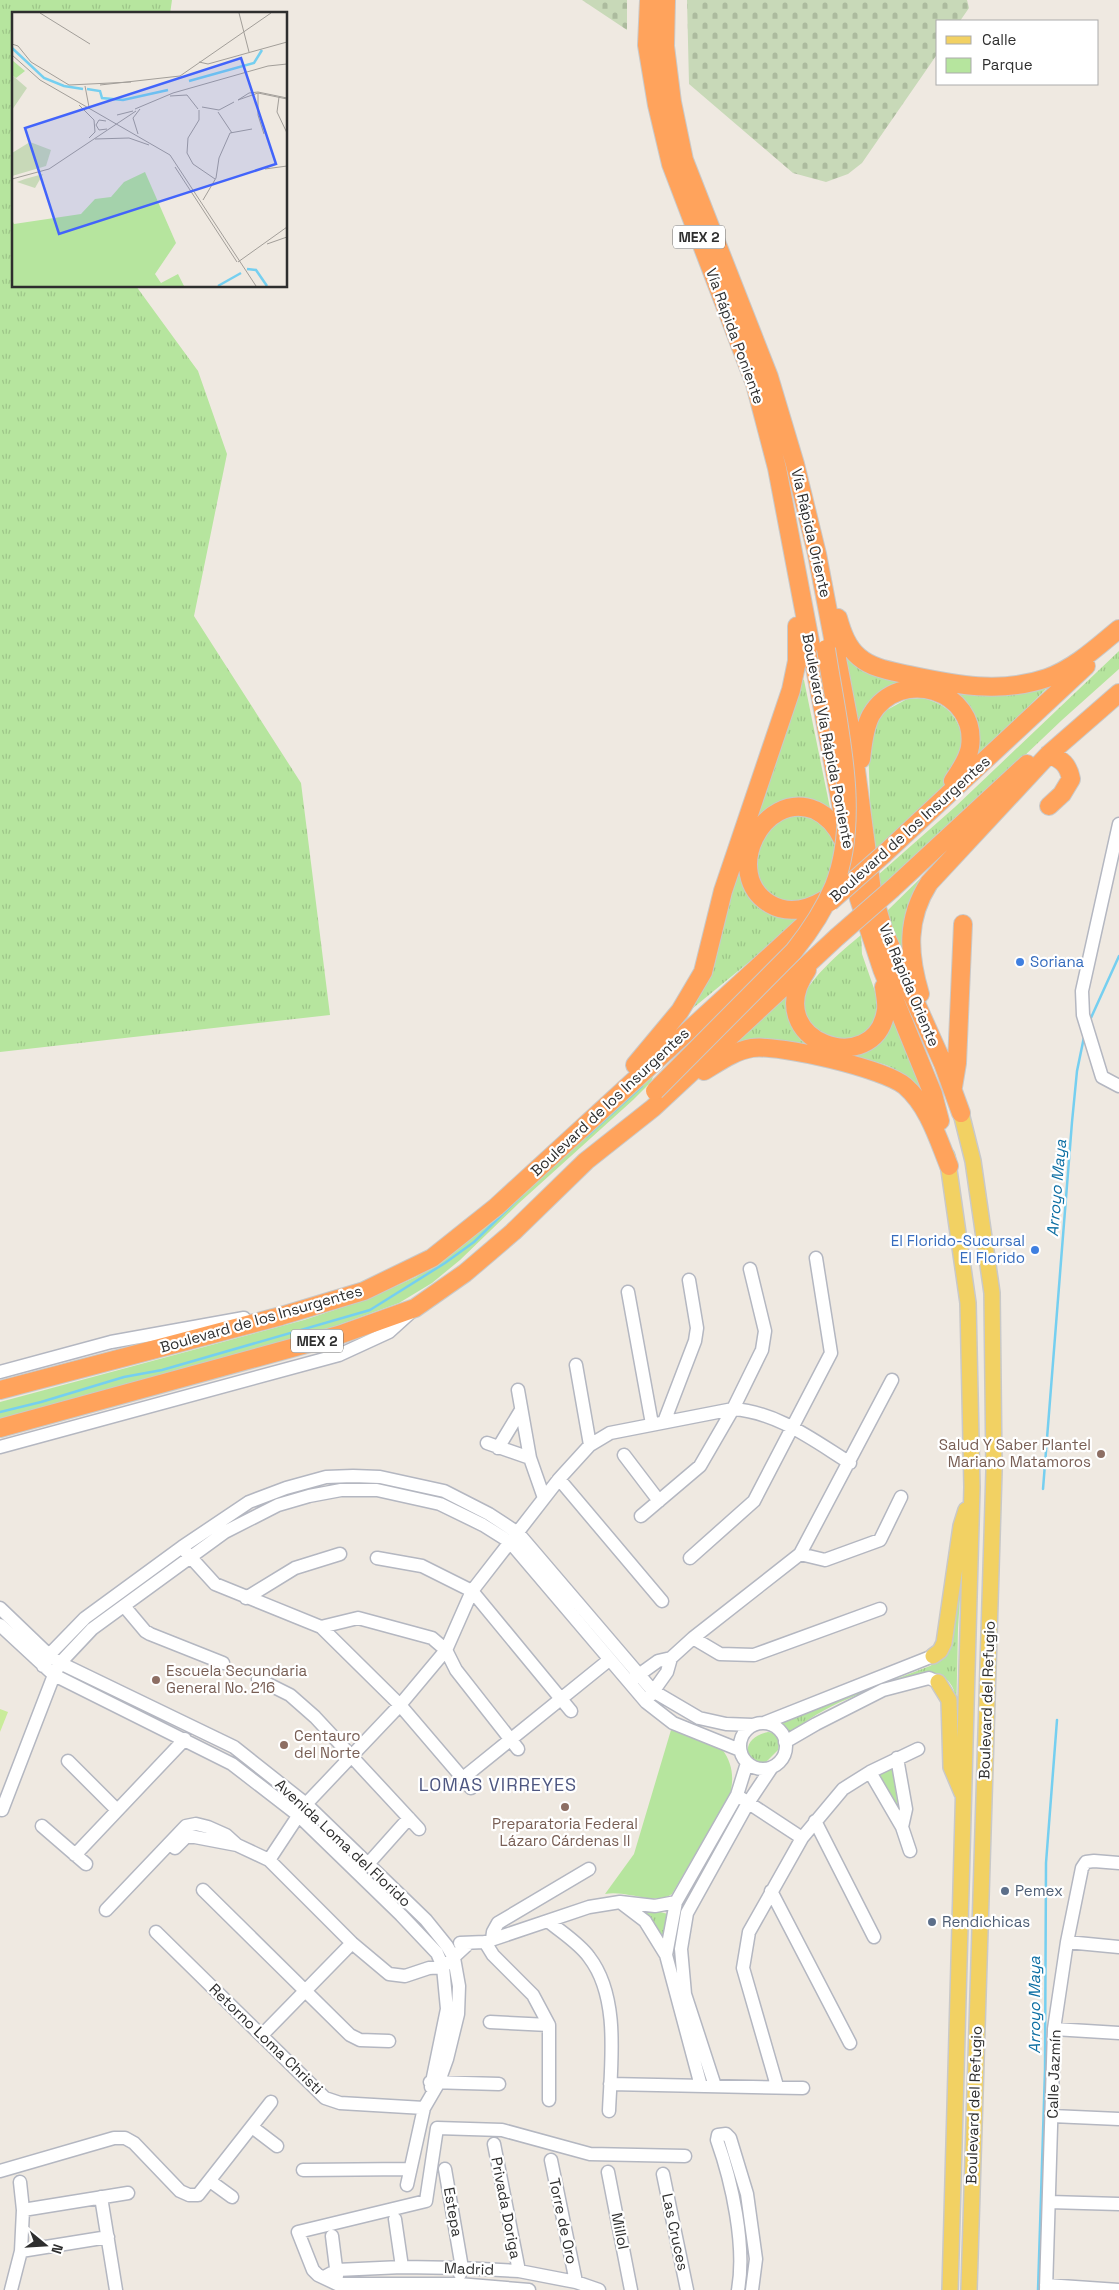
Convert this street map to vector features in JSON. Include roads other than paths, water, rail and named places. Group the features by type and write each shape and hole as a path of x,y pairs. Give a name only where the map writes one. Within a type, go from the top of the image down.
{"highway":[{"name":"Vía Rápida Poniente","path":"649,0 648,45 656,105 671,164 755,384 777,468 793,558"},
{"name":"Vía Rápida Oriente","path":"666,0 665,46 672,102 684,160 769,377 795,464 817,554 851,732 868,871 884,932 945,1068"},
{"path":"654,1099 794,950 812,926 834,885 844,849 846,802 841,750 795,464"},
{"path":"817,554 843,636 864,661 890,670 964,686 987,688 1011,686 1047,678 1062,672 1119,629"},
{"name":"Boulevard Vía Rápida Poniente","path":"793,558 853,869 870,938 933,1094 940,1121"},
{"path":"572,1136 658,1040 689,997 703,972 722,892 787,705 795,675 798,640 793,558"},
{"name":"Boulevard de los Insurgentes","path":"0,1390 281,1316 364,1291 432,1258 496,1207 818,908 845,888 884,854 1119,636"},
{"name":"Boulevard de los Insurgentes","path":"0,1428 339,1335 415,1308 465,1273 493,1250 654,1099 822,952 1119,682"},
{"path":"859,789 865,732 874,711 884,700 899,692 914,688 928,689 944,694 957,706 966,721 970,739 964,763 937,805"},
{"path":"961,1113 914,973 910,950 913,918 922,894 932,878 1049,754 1119,694"},
{"path":"1049,754 1064,761 1069,769 1071,779 1062,794 1049,806"},
{"path":"818,908 783,909 769,904 755,890 748,871 748,857 754,837 764,822 776,813 788,808 801,807 819,812 829,819 837,829 853,869"},
{"path":"952,1090 957,1063 963,924"},
{"path":"822,952 802,978 796,992 795,1004 803,1028 814,1039 824,1045 840,1048 852,1047 866,1041 878,1029 884,1018 886,1005 882,969"},
{"path":"654,1099 738,1052 757,1048 782,1049 873,1070 898,1081 914,1095 923,1108 949,1166"}],"main road":[{"name":"Boulevard del Refugio","path":"961,1113 977,1179 992,1293 994,1451 969,2290"},
{"name":"Boulevard del Refugio","path":"940,1121 949,1166 968,1303 972,1487 950,2290"},
{"path":"933,1656 940,1651 944,1643 961,1526 972,1487"},
{"path":"938,1682 949,1700 951,1767 964,1799"}],"street":[{"path":"1119,824 1082,991 1083,1016 1102,1077 1119,1086"},
{"path":"690,1558 754,1501 831,1353 816,1258"},
{"path":"641,1516 700,1466 733,1409 762,1350 765,1331 750,1269"},
{"path":"658,1423 695,1342 697,1328 689,1280"},
{"path":"628,1292 658,1423"},
{"path":"0,1447 339,1355 389,1332 415,1308"},
{"path":"0,1372 110,1342 150,1334 269,1315 281,1316"},
{"path":"576,1365 590,1445"},
{"path":"628,1683 658,1661 671,1658 693,1638 800,1554 850,1463 892,1380"},
{"path":"518,1390 530,1458 544,1498"},
{"path":"269,1860 302,1810 350,1756 400,1705 446,1650 472,1591 544,1498 590,1445 610,1433 733,1409 750,1410 793,1428 850,1463"},
{"path":"521,1410 493,1445 530,1458"},
{"path":"624,1455 659,1501"},
{"path":"46,1660 85,1618 182,1547 249,1502 286,1488 326,1477 380,1477 444,1491 489,1514 514,1538 653,1691 699,1718 726,1724 758,1724 780,1731 785,1742 783,1757 772,1767 748,1803 687,1913 681,1949 685,1994 715,2086"},
{"path":"560,1479 662,1601"},
{"path":"2,1810 54,1675 60,1663 92,1629 225,1532 278,1505 309,1496 341,1490 377,1490 440,1504 482,1525 514,1538 609,1660 646,1702 672,1723 740,1750"},
{"path":"800,1554 824,1560 880,1540 901,1497"},
{"path":"182,1547 216,1584 320,1627 400,1705 467,1783 510,1739 609,1660"},
{"path":"246,1598 295,1568 340,1554"},
{"path":"377,1558 422,1566 472,1591 572,1711"},
{"path":"124,1606 145,1631 150,1634 223,1663"},
{"path":"693,1638 720,1654 754,1655 880,1609"},
{"name":"Avenida Loma del Florido","path":"2,1618 46,1660 54,1675 232,1764 302,1810 401,1915 454,1958 459,1986 459,2008 447,2059 424,2108 407,2185"},
{"path":"320,1627 358,1618 432,1638 446,1650 456,1670 518,1750"},
{"path":"772,1767 759,1769 747,1763 740,1750 742,1736 758,1724 933,1656"},
{"path":"646,1702 667,1672 671,1658"},
{"name":"Avenida Loma del Florido","path":"46,1660 60,1663 234,1747 302,1810 368,1864 426,1920 442,1950 447,1994 446,2024 433,2086"},
{"path":"785,1742 882,1690 929,1678 938,1682"},
{"path":"258,1679 290,1695 419,1829"},
{"path":"76,1855 185,1739"},
{"path":"777,2086 743,1968 749,1932 802,1838 815,1820 843,1789 870,1772 918,1748"},
{"path":"897,1758 906,1809 902,1827"},
{"path":"68,1761 117,1810"},
{"path":"666,1954 676,1902 737,1795 747,1763"},
{"path":"870,1772 902,1827 910,1851"},
{"path":"737,1795 802,1838"},
{"path":"368,1864 409,1818"},
{"path":"815,1820 874,1937"},
{"path":"237,1844 195,1836 186,1837 107,1912 186,1826 196,1824 226,1835 237,1844 269,1860 352,1943 390,1974 405,1976 429,1968 443,1967 469,1943"},
{"path":"42,1826 86,1864"},
{"name":"Calle Jazmín","path":"1046,2288 1054,2029 1067,1942 1082,1868 1086,1862 1094,1860 1119,1863"},
{"path":"549,2100 549,2025 533,1995 493,1955 489,1940 498,1923 589,1869"},
{"path":"203,1890 350,2035 360,2040 389,2041"},
{"path":"771,1891 850,2043"},
{"path":"429,1968 442,1950 489,1940 589,1907 620,1902 655,1906 676,1902"},
{"path":"620,1902 645,1921 666,1954 700,2086"},
{"path":"548,1921 588,1955 601,1974 611,2010 609,2111"},
{"name":"Retorno Loma Christi","path":"156,1932 325,2098 340,2103 424,2108"},
{"path":"1067,1942 1119,1947"},
{"path":"262,2035 352,1943"},
{"path":"490,2022 549,2025"},
{"path":"1054,2029 1119,2033"},
{"path":"433,2086 499,2084"},
{"path":"610,2084 803,2088"},
{"path":"0,2171 114,2138 125,2138 134,2144 180,2190 190,2195 198,2195 271,2102"},
{"path":"1052,2116 1119,2119"},
{"path":"252,2127 277,2146"},
{"path":"332,2236 337,2284 313,2270 298,2232 426,2201 438,2128 502,2130 590,2154 685,2156"},
{"path":"738,2290 742,2269 731,2186 717,2140 718,2135 722,2133 730,2138 747,2194 756,2259 752,2290"},
{"name":"Privada Doriga","path":"494,2144 518,2271"},
{"name":"Torre de Oro","path":"551,2160 583,2286"},
{"path":"303,2170 410,2169"},
{"name":"Estepa","path":"445,2169 462,2268 458,2284"},
{"name":"Millol","path":"608,2172 631,2290"},
{"name":"Las Cruces","path":"663,2174 687,2290"},
{"path":"210,2181 232,2197"},
{"path":"11,2290 21,2251 23,2210 20,2182"},
{"path":"23,2210 128,2193"},
{"path":"101,2197 116,2290"},
{"path":"1049,2202 1119,2204"},
{"path":"395,2219 402,2267"},
{"path":"21,2251 108,2237"},
{"name":"Madrid","path":"337,2270 402,2267 518,2271 599,2290"},
{"path":"324,2277 337,2270"},
{"name":"Madrid","path":"337,2284 458,2284 529,2290"},
{"path":"1046,2288 1119,2290"}],"waterway":[{"name":"Arroyo Maya","path":"1090,1020 1119,956"},
{"name":"Arroyo Maya","path":"1043,1489 1072,1122 1077,1071 1084,1037"},
{"path":"586,1137 642,1086"},
{"path":"0,1412 41,1402 124,1377 162,1370 370,1310 445,1263 474,1242 523,1194"},
{"name":"Arroyo Maya","path":"1038,2290 1045,2070 1046,1863 1057,1720"}],"place":[{"name":"Soriana","path":"1020,962"},
{"name":"El Florido-Sucursal El Florido","path":"1035,1250"},
{"name":"Salud Y Saber Plantel Mariano Matamoros","path":"1101,1454"},
{"name":"Escuela Secundaria General No. 216","path":"156,1680"},
{"name":"Centauro del Norte","path":"284,1745"},
{"name":"Preparatoria Federal Lázaro Cárdenas ll","path":"565,1807"},
{"name":"Pemex","path":"1005,1891"},
{"name":"Rendichicas","path":"932,1922"}],"district":[{"name":"LOMAS VIRREYES","path":"498,1785"}]}
